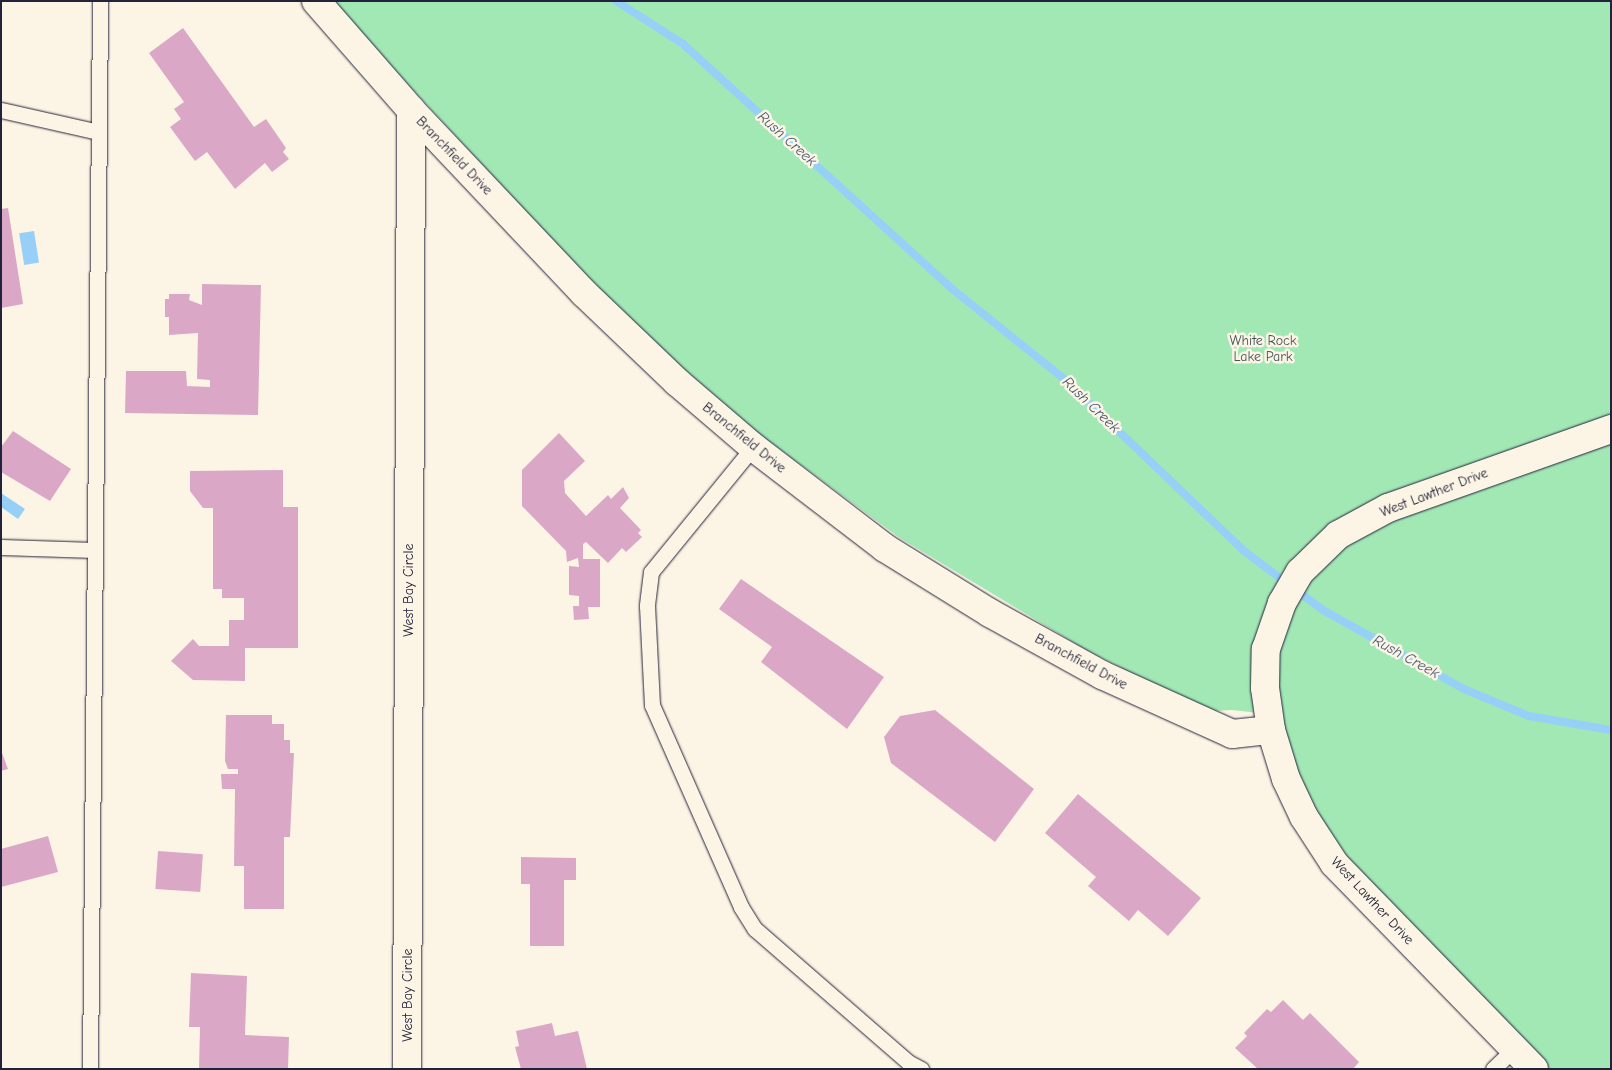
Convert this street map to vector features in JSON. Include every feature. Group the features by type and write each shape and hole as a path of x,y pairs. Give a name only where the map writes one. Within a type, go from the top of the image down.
{"street":[{"name":"Branchfield Drive","path":"316,1 410,110 584,293 677,382 753,447 885,548 990,613 1102,675 1232,734 1271,730"},
{"name":"West Bay Circle","path":"408,1069 410,110"},
{"name":"West Lawther Drive","path":"1534,1069 1334,863 1304,817 1286,778 1271,730 1265,688 1266,649 1282,603 1300,572 1338,535 1388,508 1611,429"}],"lane":[{"path":"90,1069 100,1"},
{"path":"1,110 99,132"},
{"path":"753,447 652,572 647,606 652,705 740,907 755,929 908,1062 921,1069"},
{"path":"1,546 95,550"},
{"path":"1492,1069 1514,1049"}],"green space":[{"name":"White Rock Lake Park","path":"331,1 1611,1 1611,1069 1546,1069 1353,867 1310,808 1277,715 1232,710 1213,711 1199,707 1086,650 900,538 759,434 670,357 575,265"}],"water":[{"path":"34,231 39,263 24,265 19,233"},
{"path":"1,493 25,509 18,519 1,507"}],"building":[{"path":"183,28 254,127 266,119 286,148 283,152 289,159 272,172 265,163 235,189 207,152 195,161 170,127 181,119 174,109 184,102 149,53"},
{"path":"8,208 23,304 1,308 1,209"},
{"path":"202,284 261,285 258,415 125,413 126,371 186,371 187,386 210,387 210,380 197,379 198,333 169,335 169,317 165,317 165,299 169,299 169,294 190,294 189,300 202,305"},
{"path":"13,431 71,469 50,501 1,472 1,447"},
{"path":"559,433 585,461 564,481 565,493 586,516 608,495 611,499 623,487 629,498 620,508 641,530 638,533 642,537 626,552 622,548 608,563 586,542 583,544 583,559 600,559 600,607 588,607 589,619 574,620 573,606 579,606 579,596 569,595 569,566 579,567 578,558 567,562 566,551 522,506 522,470"},
{"path":"283,470 283,507 298,507 298,648 245,648 245,681 193,680 171,661 193,639 199,646 229,646 229,620 244,620 244,598 222,598 222,589 213,589 213,508 203,508 190,491 190,471"},
{"path":"741,579 884,677 847,729 761,662 772,647 719,609"},
{"path":"935,710 1034,789 995,842 891,763 884,737 900,716"},
{"path":"226,715 272,715 272,724 284,724 284,740 290,740 290,753 294,753 290,837 284,837 284,909 244,909 244,866 234,866 235,789 222,789 221,774 238,774 238,769 228,769 225,761"},
{"path":"1,750 8,769 1,771"},
{"path":"1078,794 1201,898 1168,936 1138,910 1129,921 1088,886 1096,877 1045,833"},
{"path":"48,836 58,872 1,887 1,849"},
{"path":"158,851 203,854 200,892 155,889"},
{"path":"521,857 576,858 576,880 564,880 564,946 530,946 530,884 521,884"},
{"path":"191,973 247,976 245,1035 289,1037 288,1069 199,1069 200,1027 189,1027"},
{"path":"1283,1000 1303,1020 1310,1013 1359,1062 1353,1069 1258,1069 1235,1048 1247,1036 1244,1033 1267,1009 1271,1012"},
{"path":"552,1023 555,1036 578,1031 587,1069 521,1069 515,1047 519,1046 516,1031"}],"waterway":[{"name":"Rush Creek","path":"616,1 683,44 951,288 1063,378 1244,551 1323,610 1464,689 1529,716 1611,730"}]}
